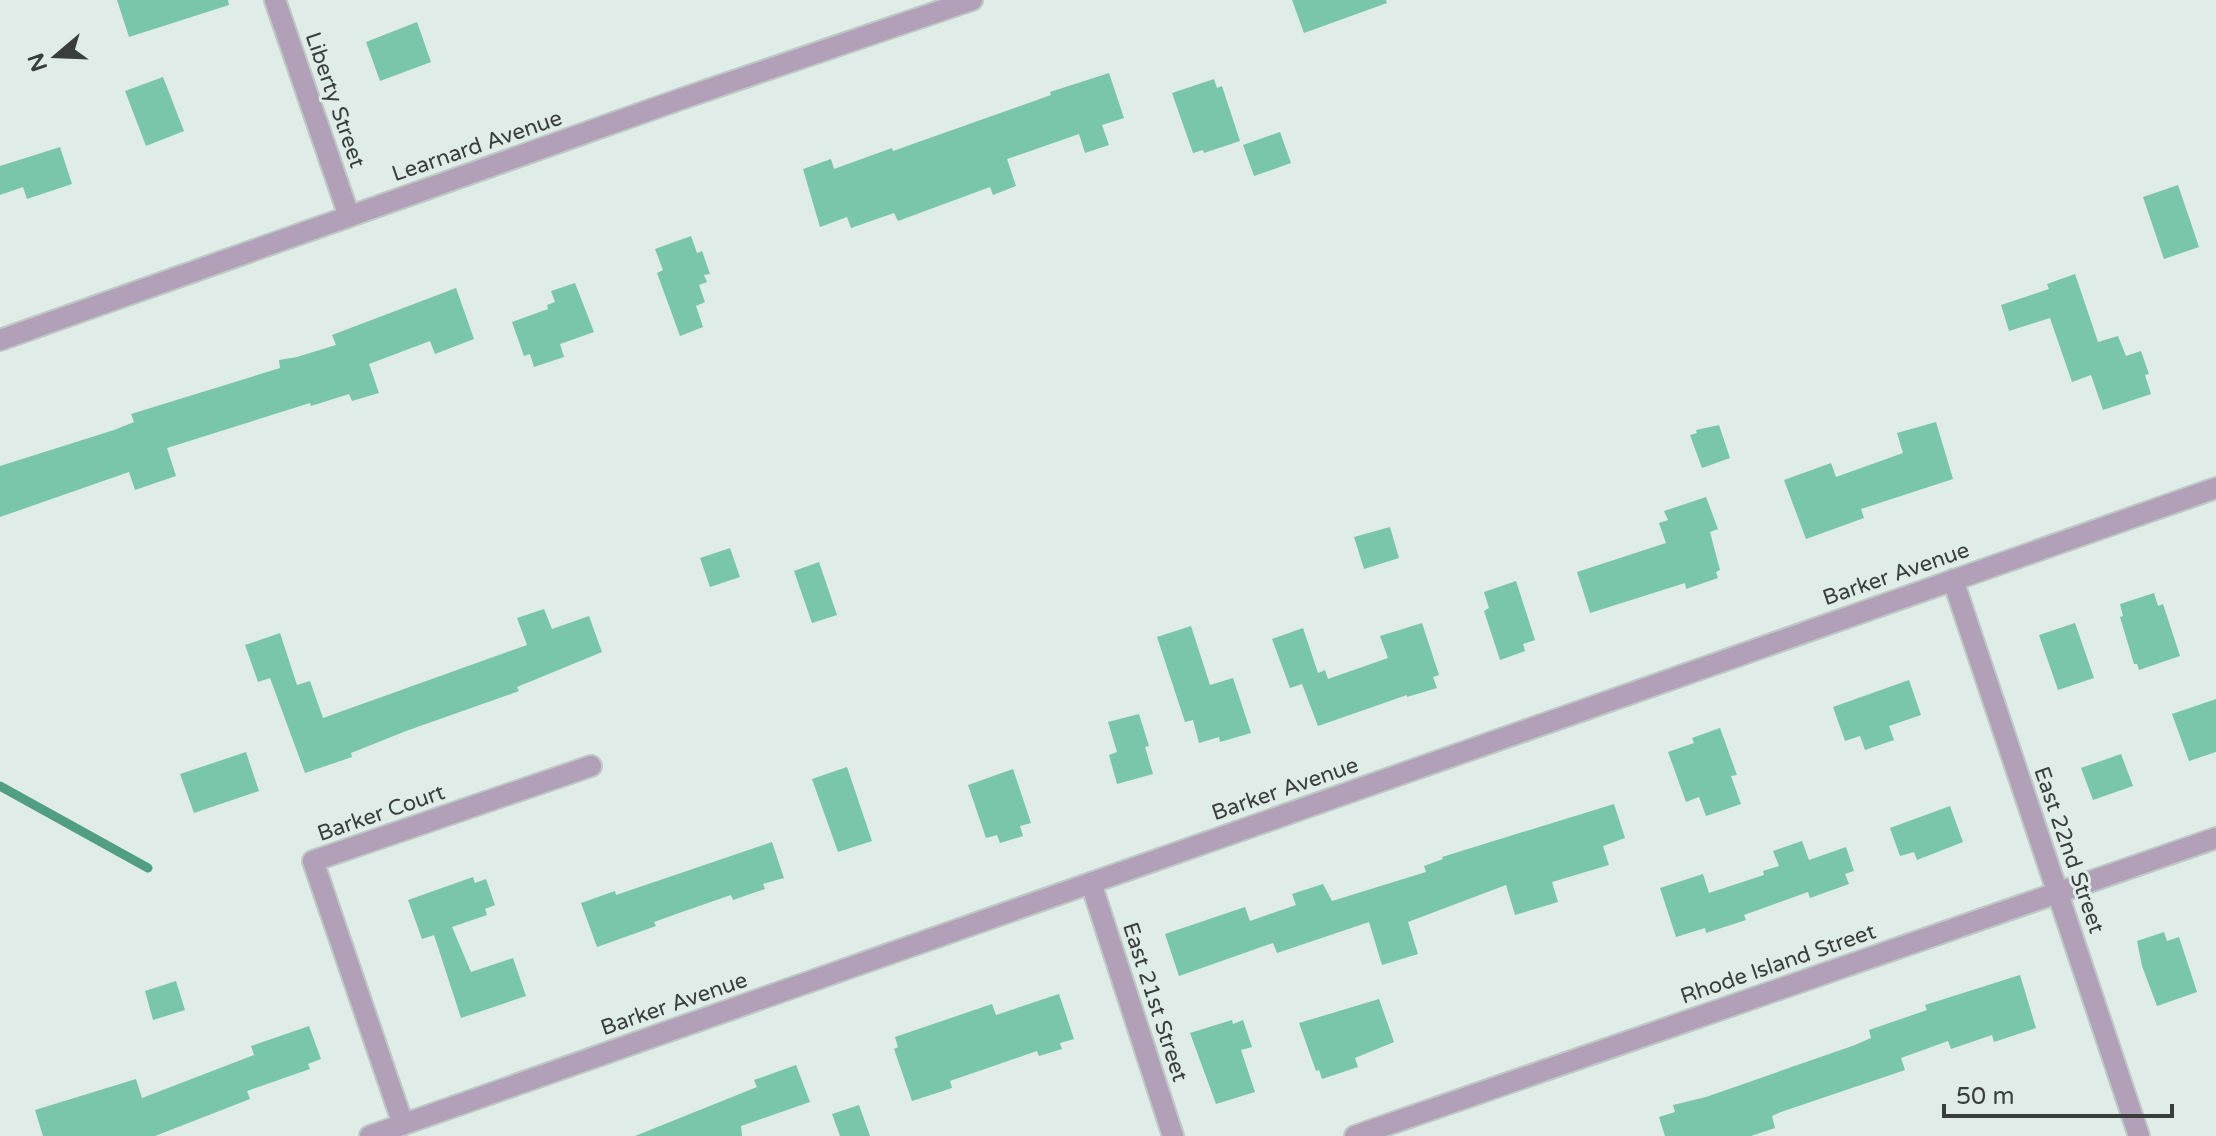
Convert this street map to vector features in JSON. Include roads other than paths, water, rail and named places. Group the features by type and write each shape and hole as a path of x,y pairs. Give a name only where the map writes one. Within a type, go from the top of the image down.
{"street":[{"name":"Liberty Street","path":"275,0 349,216"},
{"name":"Learnard Avenue","path":"0,340 972,0"},
{"name":"Barker Avenue","path":"370,1136 2216,488"},
{"name":"East 22nd Street","path":"1953,580 2139,1136"},
{"name":"Barker Court","path":"403,1124 313,861 591,766"},
{"name":"Rhode Island Street","path":"1355,1136 2216,838"},
{"name":"East 21st Street","path":"1091,883 1173,1136"}],"waterway":[{"path":"0,786 148,868"}]}
